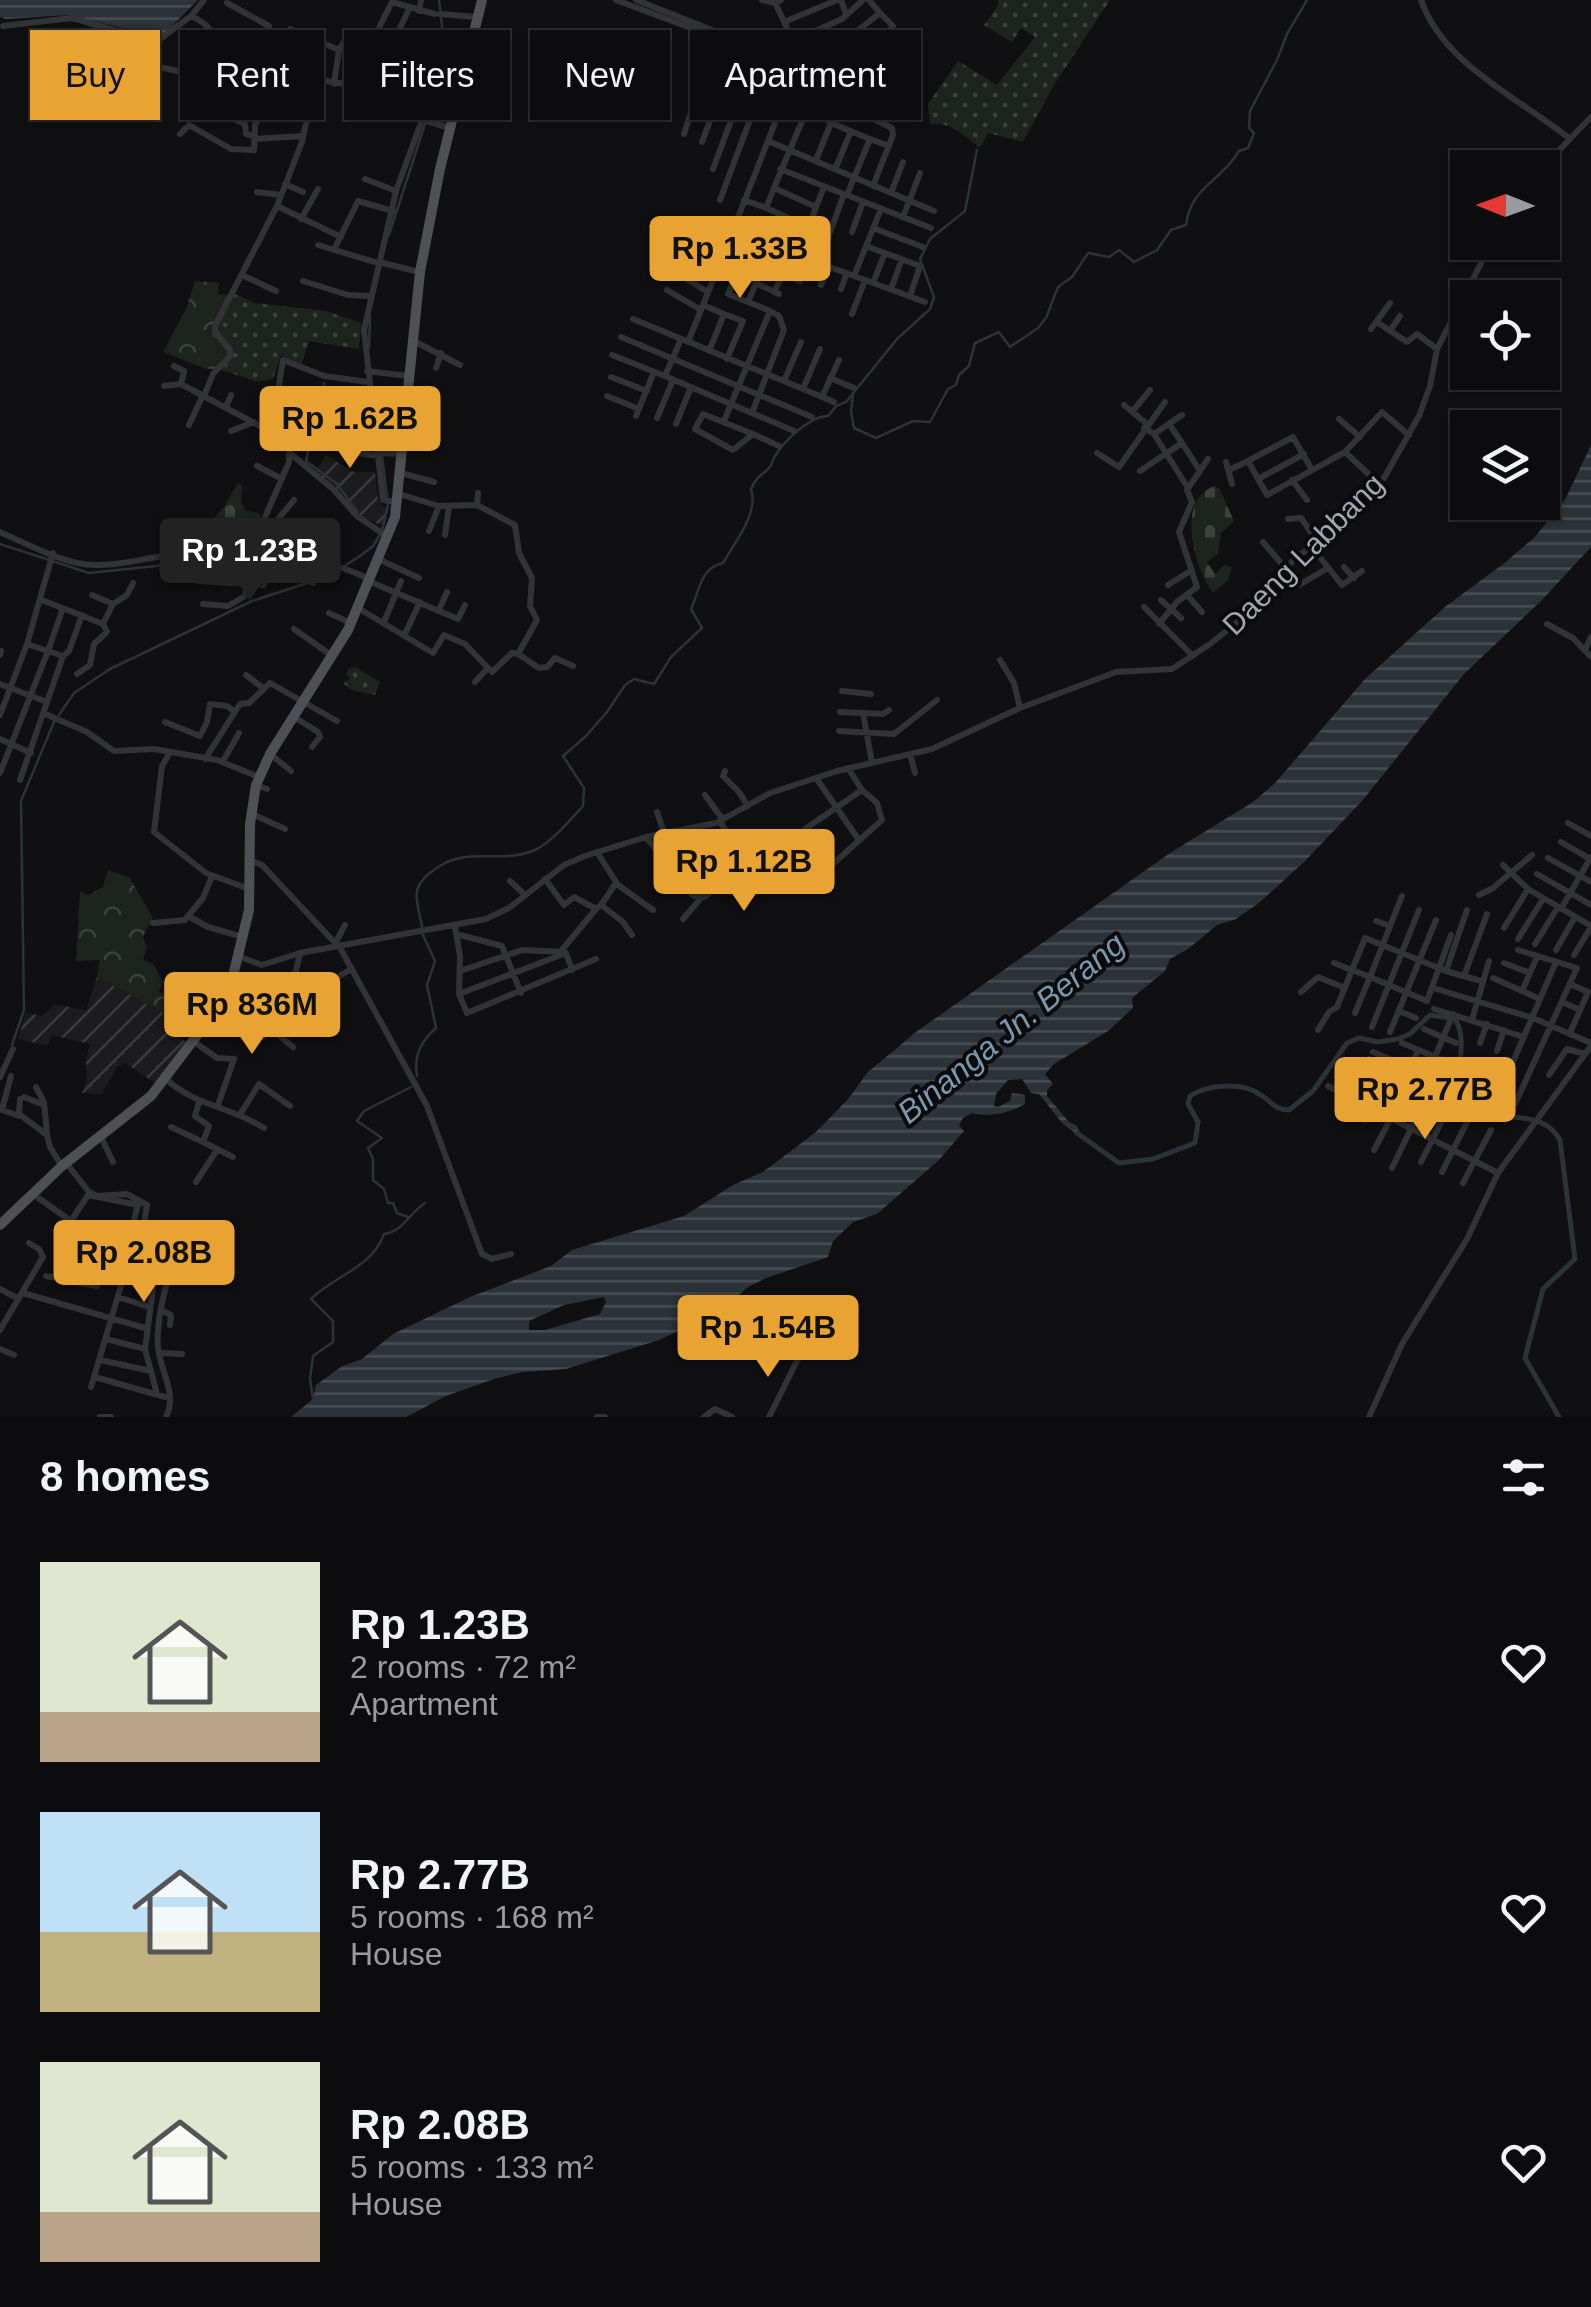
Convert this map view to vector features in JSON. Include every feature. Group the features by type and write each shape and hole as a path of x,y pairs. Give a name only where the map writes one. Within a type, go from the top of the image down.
{"main road":[{"path":"0,1225 64,1164 142,1105 193,1041 233,976 244,938 250,860 256,835 251,813 270,754 352,624 378,558 401,472 411,340 408,322 482,0"}],"street":[{"path":"160,39 191,16 204,0"},
{"path":"420,11 421,0"},
{"path":"616,0 698,30"},
{"path":"636,0 707,30"},
{"path":"762,0 777,1 788,30"},
{"path":"784,22 839,0 853,30"},
{"path":"817,30 866,0 893,26 890,30"},
{"path":"1421,0 1428,17 1455,54 1569,138"},
{"path":"377,30 392,2 420,11 478,17"},
{"path":"227,4 269,26 269,30"},
{"path":"399,30 409,8"},
{"path":"857,30 880,13"},
{"path":"191,16 210,30"},
{"path":"3,26 72,18 112,30"},
{"path":"334,84 344,42"},
{"path":"324,44 339,50"},
{"path":"324,83 344,85"},
{"path":"684,134 690,116"},
{"path":"1558,150 1591,117"},
{"path":"238,120 245,124 246,134 255,137 303,136"},
{"path":"180,134 189,125 226,147 252,151 258,120"},
{"path":"189,425 213,374 230,356 230,350 214,329 277,206 307,120"},
{"path":"450,128 424,120 396,191 364,330 371,371 368,382 379,454 393,500 448,507 476,506 515,525 519,553 532,578 530,606 537,620 518,654"},
{"path":"702,142 710,120"},
{"path":"712,169 731,120"},
{"path":"720,200 751,120"},
{"path":"657,418 673,358 702,308 775,120"},
{"path":"766,208 801,120"},
{"path":"828,120 889,146"},
{"path":"873,186 892,128 875,120"},
{"path":"816,160 831,124"},
{"path":"836,167 851,131"},
{"path":"824,249 870,139"},
{"path":"768,140 934,211"},
{"path":"891,193 903,162"},
{"path":"780,169 931,228"},
{"path":"903,217 920,173"},
{"path":"365,179 396,191"},
{"path":"284,184 303,192"},
{"path":"799,256 824,187"},
{"path":"774,188 816,207"},
{"path":"301,219 318,189"},
{"path":"256,192 281,194"},
{"path":"744,200 809,227"},
{"path":"334,250 358,202 392,211"},
{"path":"852,232 863,202"},
{"path":"277,206 340,237"},
{"path":"840,289 866,246 880,209"},
{"path":"736,220 772,234 771,247 748,302"},
{"path":"709,351 757,227"},
{"path":"873,228 922,247"},
{"path":"318,245 420,272"},
{"path":"866,246 920,266 910,296"},
{"path":"771,247 925,302"},
{"path":"852,314 884,252"},
{"path":"892,289 902,259"},
{"name":"Daeng Labbang","path":"240,957 262,965 338,944 455,930 496,916 564,865 596,852 646,836 722,821 770,793 848,768 940,746 1020,708 1123,670 1172,669 1261,603 1286,570 1342,524 1378,484 1409,435 1430,386 1437,349 1483,260"},
{"path":"821,285 829,266"},
{"path":"756,283 776,293 782,274 800,281"},
{"path":"242,275 276,291"},
{"path":"684,278 708,292"},
{"path":"303,281 348,295 370,296"},
{"path":"667,290 742,322 727,358"},
{"path":"728,294 780,316 784,330 752,413"},
{"path":"1390,303 1374,325 1408,342 1416,334 1437,349"},
{"path":"724,421 770,311"},
{"path":"1390,331 1400,316"},
{"path":"633,319 834,402"},
{"path":"695,324 706,328"},
{"path":"621,336 812,417"},
{"path":"411,340 460,365"},
{"path":"784,381 801,342"},
{"path":"803,388 820,349"},
{"path":"436,368 441,353"},
{"path":"612,355 794,431"},
{"path":"263,428 277,398 283,360 324,376 368,382"},
{"path":"822,397 839,360"},
{"path":"174,366 184,372 182,384"},
{"path":"371,371 408,376"},
{"path":"607,396 638,413 654,372"},
{"path":"611,376 646,390"},
{"path":"830,378 854,388"},
{"path":"164,386 182,384 290,442 292,454 248,555"},
{"path":"676,424 692,388"},
{"path":"1132,412 1150,390"},
{"path":"226,407 231,395"},
{"path":"277,398 336,412 373,414"},
{"path":"1096,453 1119,467 1165,402"},
{"path":"1124,404 1154,434 1188,488 1192,502 1180,532 1198,587 1158,624"},
{"path":"406,408 432,408"},
{"path":"1267,495 1345,452 1382,412 1409,435"},
{"path":"753,434 733,450 696,432 702,415 724,421 763,438 777,449"},
{"path":"1154,434 1182,415"},
{"path":"1339,419 1360,437"},
{"path":"232,431 255,422"},
{"path":"1169,424 1200,471"},
{"path":"1232,484 1228,466 1248,462 1293,437 1311,468"},
{"path":"1140,471 1166,454 1197,444"},
{"path":"331,445 349,452 402,454"},
{"path":"1345,452 1378,484"},
{"path":"292,454 357,516 383,534"},
{"path":"1258,479 1304,454"},
{"path":"1188,488 1208,459"},
{"path":"1248,462 1274,506"},
{"path":"257,466 282,479"},
{"path":"401,472 434,482"},
{"path":"1292,480 1307,500"},
{"path":"476,506 478,494"},
{"path":"258,534 294,500"},
{"path":"430,530 439,506"},
{"path":"445,535 448,507"},
{"path":"1288,519 1301,518 1342,586 1362,571"},
{"path":"217,554 224,529"},
{"path":"0,533 52,557 94,566 187,554 315,559 340,565 458,619 465,605"},
{"path":"1263,542 1299,585 1328,568"},
{"path":"198,580 265,584 270,556"},
{"path":"0,715 28,644 52,557"},
{"path":"378,558 419,578"},
{"path":"313,579 315,559"},
{"path":"205,563 294,568"},
{"path":"1344,567 1354,578"},
{"path":"1168,585 1192,570"},
{"path":"384,622 402,582"},
{"path":"103,624 113,604 127,595 133,583"},
{"path":"203,604 230,605 245,596 246,585"},
{"path":"439,610 448,592"},
{"path":"92,595 113,604"},
{"path":"1187,595 1202,612"},
{"path":"42,600 103,624 107,631 94,644 90,665 77,674"},
{"path":"1161,600 1181,618"},
{"path":"405,634 420,602"},
{"path":"1144,607 1193,656"},
{"path":"0,772 63,608"},
{"path":"358,608 433,653 444,635 465,644 494,672 512,653 539,668 547,667 555,658 574,666"},
{"path":"20,780 82,614"},
{"path":"329,614 352,624"},
{"path":"1547,624 1573,638 1588,654"},
{"path":"294,629 332,656"},
{"path":"1588,654 1591,636"},
{"path":"28,644 64,656"},
{"path":"1000,660 1014,683 1020,708"},
{"path":"475,682 487,669"},
{"path":"246,675 263,688"},
{"path":"205,759 235,712 270,683 338,721"},
{"path":"0,684 47,702"},
{"path":"842,691 861,696 871,694"},
{"path":"861,696 872,763"},
{"path":"845,742 842,731 899,732 937,700"},
{"path":"166,722 200,736 210,704 227,706 235,712"},
{"path":"840,712 884,714 889,710"},
{"path":"43,713 87,732 114,751 154,749 223,761 261,784"},
{"path":"294,717 318,732 320,737 312,747"},
{"path":"223,761 240,734"},
{"path":"0,738 31,752"},
{"path":"168,754 162,766 154,832 212,876 249,890"},
{"path":"270,754 291,770"},
{"path":"910,754 915,773"},
{"path":"835,862 884,816 848,768"},
{"path":"725,771 723,776 748,806"},
{"path":"816,778 859,840"},
{"path":"806,829 862,790"},
{"path":"683,919 701,898 711,895 736,846 705,794"},
{"path":"657,812 664,833"},
{"path":"251,813 285,828"},
{"path":"1568,823 1591,836"},
{"path":"674,831 682,848 689,850"},
{"path":"646,836 686,889 701,898"},
{"path":"1535,944 1591,858 1561,842"},
{"path":"596,852 616,883 653,910"},
{"path":"1479,895 1512,874 1532,855"},
{"path":"1548,858 1591,882"},
{"path":"250,860 262,864 338,944 426,1106 482,1254 492,1259 511,1254"},
{"path":"1503,865 1528,889 1591,926 1574,956"},
{"path":"1537,874 1591,905"},
{"path":"720,880 741,896 760,875"},
{"path":"153,922 181,922 203,898 212,876"},
{"path":"545,879 565,906 576,897 622,922 632,935"},
{"path":"510,881 525,895"},
{"path":"458,994 514,975 563,952 616,883"},
{"path":"1504,928 1528,889"},
{"path":"1355,1013 1402,896"},
{"path":"1518,938 1543,898"},
{"path":"1372,1027 1419,910"},
{"path":"1334,963 1428,1001 1468,910"},
{"path":"1464,976 1487,914"},
{"path":"188,916 244,938"},
{"path":"1556,950 1576,917"},
{"path":"1390,1032 1436,920"},
{"path":"1376,921 1390,926"},
{"path":"338,944 346,925"},
{"path":"455,930 480,941 500,944 522,993"},
{"path":"455,930 459,950 458,994 467,1013 596,959"},
{"path":"1442,970 1451,934"},
{"path":"1318,1030 1328,1012 1338,1005 1365,938 1442,970 1481,981"},
{"path":"459,950 480,941"},
{"path":"460,972 522,950 563,952"},
{"path":"1515,1104 1577,968 1518,950"},
{"path":"563,952 572,970"},
{"path":"274,999 294,973 300,957"},
{"path":"1522,991 1537,957"},
{"path":"1472,1020 1489,961"},
{"path":"1497,1099 1556,962"},
{"path":"1504,964 1530,973"},
{"path":"233,976 254,984 256,990 290,1012 352,968"},
{"path":"1301,992 1318,977 1345,988"},
{"path":"1494,978 1540,999"},
{"path":"1570,984 1588,992 1570,1033"},
{"path":"1435,989 1533,1018 1570,1033 1589,1050"},
{"path":"190,991 262,1037 269,1028 293,1047"},
{"path":"1326,1001 1338,1005"},
{"path":"1562,1002 1580,1010"},
{"path":"1434,1009 1504,1030 1540,1048"},
{"path":"1399,1011 1416,1018"},
{"path":"1435,1057 1452,1017"},
{"path":"1480,1043 1486,1024"},
{"path":"1424,1030 1456,1043"},
{"path":"1498,1051 1504,1030"},
{"path":"193,1041 217,1058 235,1060 218,1105"},
{"path":"1402,1044 1452,1064"},
{"path":"0,1078 14,1049"},
{"path":"1549,1075 1567,1049 1589,1050"},
{"path":"1374,1150 1391,1119 1418,1050"},
{"path":"1369,1417 1402,1344 1467,1239 1498,1173 1589,1050"},
{"path":"1343,1110 1371,1055 1411,1068"},
{"path":"1515,1058 1532,1066"},
{"path":"1364,1120 1393,1060"},
{"path":"1342,1066 1361,1075"},
{"path":"11,1076 3,1113 21,1116 47,1135"},
{"path":"1507,1076 1524,1084"},
{"path":"165,1078 183,1094 241,1113 264,1128"},
{"path":"241,1113 260,1084 290,1106"},
{"path":"1328,1086 1498,1173"},
{"path":"36,1087 45,1106 50,1147 89,1192 97,1196 124,1194 147,1205 142,1236 192,1258"},
{"path":"6,1091 45,1106"},
{"path":"21,1097 21,1116"},
{"path":"1392,1168 1425,1100"},
{"path":"199,1102 195,1116 210,1126 203,1142"},
{"path":"1421,1162 1447,1111"},
{"path":"1442,1172 1468,1120"},
{"path":"171,1127 233,1158"},
{"path":"1463,1184 1491,1130"},
{"path":"101,1137 113,1162"},
{"path":"196,1182 217,1150"},
{"path":"32,1193 73,1222 133,1223 138,1206 88,1196 73,1222 71,1242 56,1278"},
{"path":"46,1276 95,1286 102,1267 100,1224"},
{"path":"71,1242 102,1248"},
{"path":"0,1330 43,1257 29,1243"},
{"path":"147,1256 175,1268 161,1310 159,1353 172,1402 166,1417"},
{"path":"64,1260 102,1267"},
{"path":"114,1263 168,1280"},
{"path":"95,1377 161,1396 145,1350 152,1287 113,1276"},
{"path":"92,1387 123,1279"},
{"path":"0,1290 146,1328"},
{"path":"118,1297 149,1307"},
{"path":"161,1310 171,1315 170,1325"},
{"path":"106,1339 145,1350"},
{"path":"0,1349 14,1355"},
{"path":"159,1353 182,1354"},
{"path":"770,1417 799,1357"},
{"path":"100,1360 151,1371"},
{"path":"704,1417 715,1409 732,1417"},
{"path":"100,1417 111,1417"},
{"path":"598,1417 605,1417"}],"shaded area":[{"path":"326,455 354,472 375,472 378,499 387,510 383,526 356,514 314,474"},
{"path":"97,977 163,1013 166,1009 197,1029 194,1032 185,1027 180,1037 187,1043 155,1083 125,1063 117,1067 102,1094 82,1093 90,1044 51,1035 48,1046 18,1039 26,1013 42,1016 54,1004 86,1010"}],"green space":[{"path":"998,0 1110,0 1054,85 1023,142 988,133 980,148 950,127 930,124 928,104 958,61 997,85 1035,37 1021,28 1012,42 984,25"},
{"path":"195,281 219,283 218,295 235,294 208,336 225,353 225,371 204,368 163,352 186,309"},
{"path":"235,294 255,303 326,311 361,323 359,349 309,341 301,366 281,355 273,379 258,382 225,371 225,353 208,336"},
{"path":"238,483 242,486 245,510 261,514 249,546 243,551 231,541 231,529 211,521"},
{"path":"1215,486 1234,521 1221,533 1218,554 1207,562 1215,574 1224,565 1232,567 1228,580 1213,593 1195,552 1192,519 1202,493"},
{"path":"355,667 380,682 375,695 351,690 343,683 351,678 346,675 348,669"},
{"path":"108,870 130,878 153,918 143,937 147,947 143,960 153,964 163,982 159,992 182,999 172,1013 167,1009 163,1013 97,977 100,960 76,961 80,892 89,895 103,887"}],"water":[{"path":"0,0 198,0 160,35 160,30 131,30 69,15 0,17"},
{"name":"Binanga Jn. Berang","path":"1591,445 1591,547 1464,674 1362,801 1305,861 1260,902 1236,919 1217,925 1170,959 1165,971 1132,998 1133,1008 1108,1031 1054,1064 1045,1074 1053,1084 1047,1096 1077,1126 1081,1137 1063,1124 1039,1094 1031,1093 1022,1079 1008,1080 996,1094 994,1106 1010,1101 1012,1093 1025,1095 1025,1104 1000,1113 972,1113 963,1118 959,1125 964,1131 939,1160 877,1214 853,1222 833,1241 828,1257 748,1287 721,1311 659,1340 566,1369 522,1372 494,1379 446,1396 406,1417 291,1417 313,1399 316,1385 341,1367 362,1359 393,1334 470,1297 551,1266 572,1250 684,1216 733,1185 763,1172 816,1132 867,1073 916,1032 1170,853 1253,802 1276,782 1365,679 1446,606 1535,537 1549,520 1560,520 1560,506","holes":["604,1297 606,1302 600,1314 545,1330 529,1330 529,1321 564,1305"]}],"waterway":[{"path":"439,0 442,30"},
{"path":"853,394 854,428 876,438 913,421 930,422 948,389 956,385 959,375 969,366 975,343 999,332 1010,347 1038,328 1058,287 1072,277 1088,253 1109,257 1119,250 1134,262 1157,250 1171,230 1186,225 1200,193 1239,151 1248,148 1254,133 1249,128 1250,111 1307,0"},
{"path":"389,235 425,124"},
{"path":"422,927 417,892 422,880 438,867 472,856 530,852 552,838 583,806 584,788 563,756 607,712 625,685 634,679 654,684 671,657 702,628 691,609 702,581 710,570 723,563 739,537 752,508 751,489 779,450 806,425 828,416 846,402 897,339 930,309 934,297 920,259 930,239 965,211 977,150"},
{"path":"369,348 370,316"},
{"path":"324,383 306,461 337,484 357,511"},
{"path":"377,415 387,497"},
{"path":"59,715 74,693 110,669 252,601 329,576 373,546 382,531 388,505"},
{"path":"0,544 89,573 203,561"},
{"path":"295,567 311,572"},
{"path":"12,1045 24,1010 21,801 54,722"},
{"path":"417,1076 419,1050 436,1028 427,985 435,961 423,935"},
{"path":"1077,1133 1119,1163 1153,1159 1195,1143 1198,1122 1188,1104 1190,1096 1198,1092 1226,1086 1245,1088 1289,1110 1313,1091 1347,1043 1359,1038 1378,1042 1398,1039 1410,1034 1430,1015 1455,1019 1461,1037 1459,1081 1465,1091 1488,1110 1543,1123 1560,1140 1575,1259 1543,1289 1525,1358 1559,1417"},
{"path":"408,1217 397,1213 393,1203 388,1203 384,1189 373,1180 373,1159 368,1148 382,1138 357,1121 364,1111 411,1087"},
{"path":"313,1399 313,1356 333,1342 333,1321 311,1299 362,1263 384,1234 397,1229 425,1203"}]}
